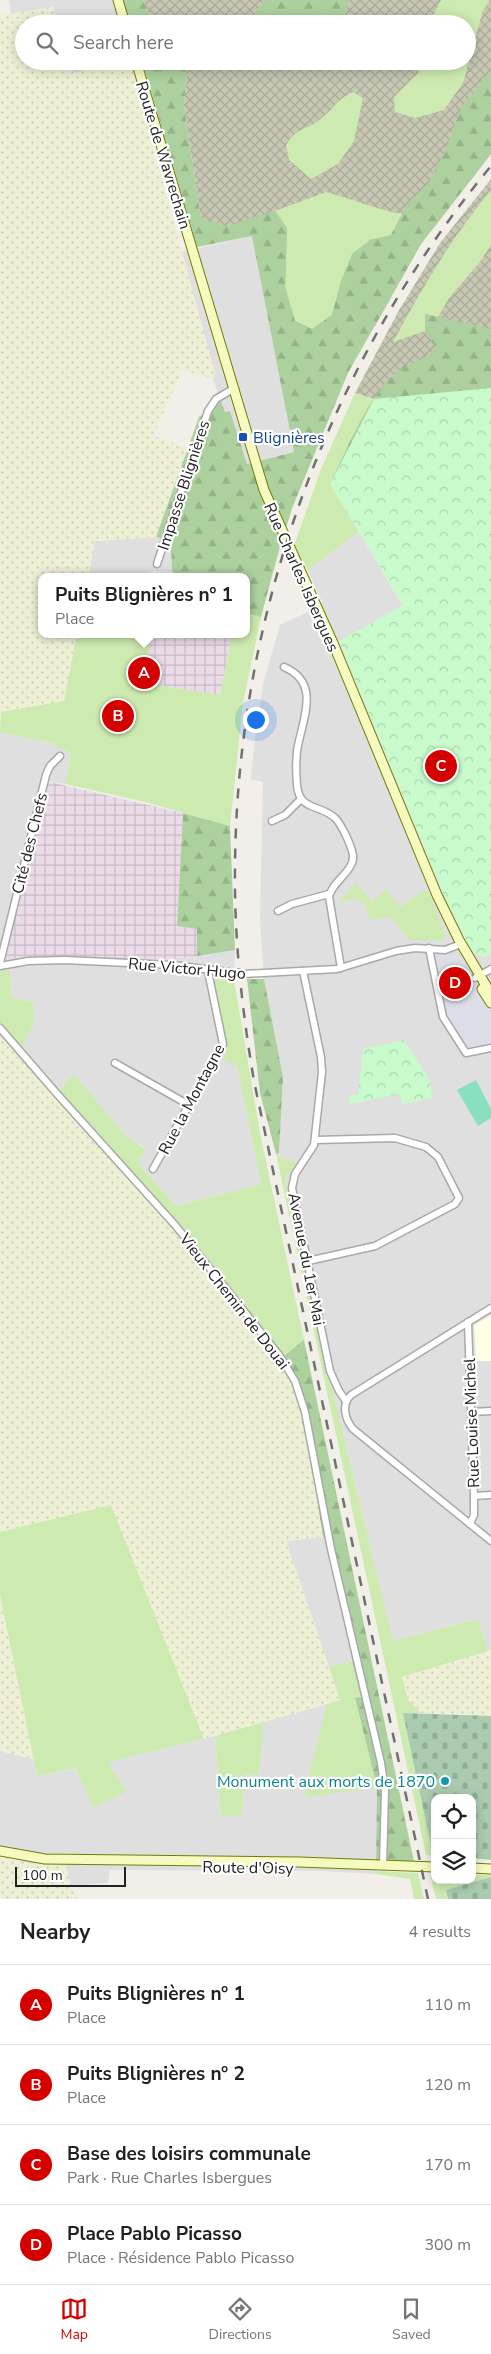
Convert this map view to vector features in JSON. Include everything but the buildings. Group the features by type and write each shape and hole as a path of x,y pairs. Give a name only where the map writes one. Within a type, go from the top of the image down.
{"main road":[{"path":"118,0 122,15"},
{"name":"Route de Wavrechain","path":"139,70 192,250"},
{"name":"Rue Charles Isbergues","path":"192,250 266,497 330,638 459,945 491,1003"},
{"name":"Rue Charles Isbergues","path":"477,977 491,994"},
{"name":"Route d'Oisy","path":"0,1851 45,1859 148,1861 200,1866 302,1868 348,1865 431,1867"},
{"path":"476,1868 491,1869"}],"street":[{"name":"Impasse Blignières","path":"157,564 208,411 216,399 233,389"},
{"path":"278,911 292,904 329,894 351,865 352,853 336,819 301,800 297,786 297,756 307,697 299,675 284,667"},
{"name":"Cité des Chefs","path":"0,964 46,775 50,766 60,756"},
{"path":"272,821 284,815 301,800"},
{"path":"329,894 341,968"},
{"name":"Rue Victor Hugo","path":"0,964 65,960 172,966 240,974 341,968 396,951 429,948 445,950 459,945"},
{"path":"429,948 445,1021 466,1053 491,1048"},
{"path":"477,977 491,968"},
{"name":"Rue la Montagne","path":"153,1169 224,1044 208,971"},
{"name":"Avenue du 1er Mai","path":"303,971 323,1068 315,1140 311,1152 295,1174 292,1184 330,1371 346,1401 346,1416 353,1429 491,1541"},
{"name":"Vieux Chemin de Douai","path":"0,1028 175,1224 289,1369 301,1397 311,1438 331,1548 384,1784 383,1866"},
{"path":"115,1064 189,1105"},
{"path":"308,1261 375,1246 455,1204 459,1198 438,1157 426,1147 395,1138 315,1140"},
{"path":"346,1401 351,1395 491,1308"},
{"name":"Rue Louise Michel","path":"468,1322 474,1496 474,1515 470,1524"},
{"path":"471,1412 491,1411"},
{"path":"474,1496 491,1495"}],"shaded area":[{"path":"9,0 123,0 127,15 55,15 53,7 11,14"},
{"path":"143,0 491,0 491,154 421,244 375,326 279,370 252,236 201,218 184,106 187,70 476,70 476,15 149,15"},
{"path":"53,7 55,15 15,15 15,70 73,70 74,73 86,70 132,70 215,374 213,379 182,370 154,436 188,448 156,537 95,541 89,573 38,573 38,638 76,638 65,701 2,712 0,721 0,15"},
{"path":"72,70 85,70 73,73"},
{"path":"491,179 491,388 374,399 355,393 398,312 440,243"},
{"path":"252,236 294,452 247,464 230,411 225,412 213,379 215,374 182,252"},
{"path":"359,532 403,606 339,641 442,890 465,940 471,950 482,957 491,955 491,1650 488,1651 477,1619 393,1641 332,1387 285,1179 297,1163 280,1158 279,1153 283,1077 264,979 260,919 263,782 251,779 256,729 264,680 280,625 308,612 322,602 308,570"},
{"path":"156,537 172,541 172,572 89,573 95,541"},
{"path":"150,638 231,638 220,695 146,683"},
{"path":"0,733 55,743 54,745 71,753 65,784 46,781 5,959 30,956 178,959 235,950 234,980 213,977 213,986 227,1047 237,1066 261,1184 176,1206 138,1163 145,1148 124,1134 74,1075 54,1095 20,1055 33,1002 12,997 10,970 0,972"},
{"path":"46,781 183,813 177,926 197,928 197,956 178,959 30,956 4,959"},
{"path":"430,955 458,958 491,1008 491,1042 464,1051 445,1021"},
{"path":"0,1032 195,1254 280,1359 295,1386 307,1434 323,1537 286,1541 340,1700 204,1739 111,1505 0,1532"},
{"path":"491,1315 491,1361 476,1361 474,1325"},
{"path":"474,1426 479,1426 481,1481 476,1481"},
{"path":"330,1538 360,1660 329,1667 286,1541"},
{"path":"0,1595 33,1759 0,1751"},
{"path":"491,1650 491,1716 421,1713 408,1700 402,1677"},
{"path":"327,1704 304,1794 310,1796 377,1787 376,1874 321,1871 110,1870 108,1883 70,1886 66,1866 30,1864 0,1854 0,1751 33,1759 37,1776 107,1762 215,1736 221,1816 242,1814 245,1774 259,1774 264,1722"},
{"path":"0,1854 30,1864 67,1866 70,1886 78,1899 0,1899"}],"green space":[{"path":"123,0 143,0 149,15 127,15"},
{"path":"264,0 350,0 345,15 254,15"},
{"path":"441,0 490,0 483,10 476,36 476,15 434,15"},
{"path":"145,70 187,70 184,106 201,218 226,226 275,211 287,228 285,287 295,321 312,329 332,315 341,281 352,254 370,240 391,235 409,202 427,185 444,153 461,108 491,70 491,154 421,244 348,373 293,506 261,617 250,614 250,573 172,572 171,541 156,537 199,417 221,401 225,412 230,411 247,464 294,452 252,236 197,247"},
{"path":"419,70 467,70 463,83 444,110 415,118 395,112 394,97"},
{"path":"353,92 363,98 354,141 338,164 311,179 289,160 286,145 294,134 318,121 339,101"},
{"path":"491,190 491,245 480,262 449,298 438,317 425,314 425,331 393,342 438,263 463,226"},
{"path":"326,192 402,214 391,235 370,240 341,281 332,315 312,329 295,321 285,287 287,228 275,211"},
{"path":"425,314 491,329 491,574 416,611 330,484 359,424 377,394 397,372 427,356 436,348 425,331"},
{"path":"491,388 491,955 482,957 471,950 444,895 339,641 403,605 330,484 374,399"},
{"path":"355,393 374,399 330,484 359,532 308,570 294,546 321,469"},
{"path":"250,614 261,617 243,703 230,826 145,802 65,784 71,753 54,745 55,743 0,733 1,712 64,701 76,638 150,638 146,683 220,695 231,638 250,638"},
{"path":"183,813 230,826 235,950 197,956 197,929 177,926"},
{"path":"356,882 372,902 386,890 401,907 421,892 428,891 445,934 442,941 410,940 390,917 369,920 366,907 357,898 339,902"},
{"path":"10,969 12,997 33,1002 34,1020 20,1055 0,1032 0,972"},
{"path":"213,976 234,980 260,1133 304,1340 280,1359 195,1254 54,1095 74,1074 124,1134 145,1149 138,1163 176,1206 261,1184 237,1066 221,1058 227,1047 213,986"},
{"path":"247,979 264,979 283,1077 279,1153 276,1154 260,1093"},
{"path":"404,1040 428,1077 433,1098 402,1104 400,1094 349,1104 350,1095 358,1095 363,1049"},
{"path":"476,1080 491,1109 491,1118 478,1126 457,1090"},
{"path":"279,1153 280,1158 297,1163 285,1179 332,1387 393,1641 478,1619 488,1651 402,1677 408,1700 421,1713 404,1713 431,1845 431,1855 426,1855 276,1154"},
{"path":"304,1340 414,1861 376,1861 377,1787 355,1698 361,1697 352,1661 359,1660 330,1538 323,1537 307,1434 295,1386 280,1359"},
{"path":"111,1505 204,1739 108,1762 126,1792 93,1808 76,1768 37,1776 0,1595 0,1532"},
{"path":"352,1661 361,1697 355,1699 377,1787 310,1797 304,1794 327,1704 340,1700 329,1667"},
{"path":"403,1713 491,1716 491,1860 476,1858 476,1794 431,1794 431,1846"},
{"path":"264,1722 259,1775 245,1774 242,1815 221,1816 215,1736"},
{"path":"376,1871 418,1873 424,1899 414,1899 410,1879 376,1874"},
{"path":"476,1875 491,1875 491,1877 476,1881"},
{"path":"491,1877 491,1899 448,1899 446,1890 467,1884 476,1884 476,1881"},
{"path":"432,1884 467,1884 446,1890 448,1899 436,1899"}],"railway":[{"path":"428,1899 254,1081 240,974 235,866 240,771 253,677 274,585 303,494 339,407 383,322 434,242 491,166"}],"place":[{"name":"Blignières","path":"243,437"},
{"name":"Puits Blignières n° 1","path":"144,673"},
{"name":"Puits Blignières n° 2","path":"118,716"},
{"name":"Base des loisirs communale","path":"441,766"},
{"name":"Place Pablo Picasso","path":"455,983"},
{"name":"Monument aux morts de 1870","path":"445,1781"}]}
